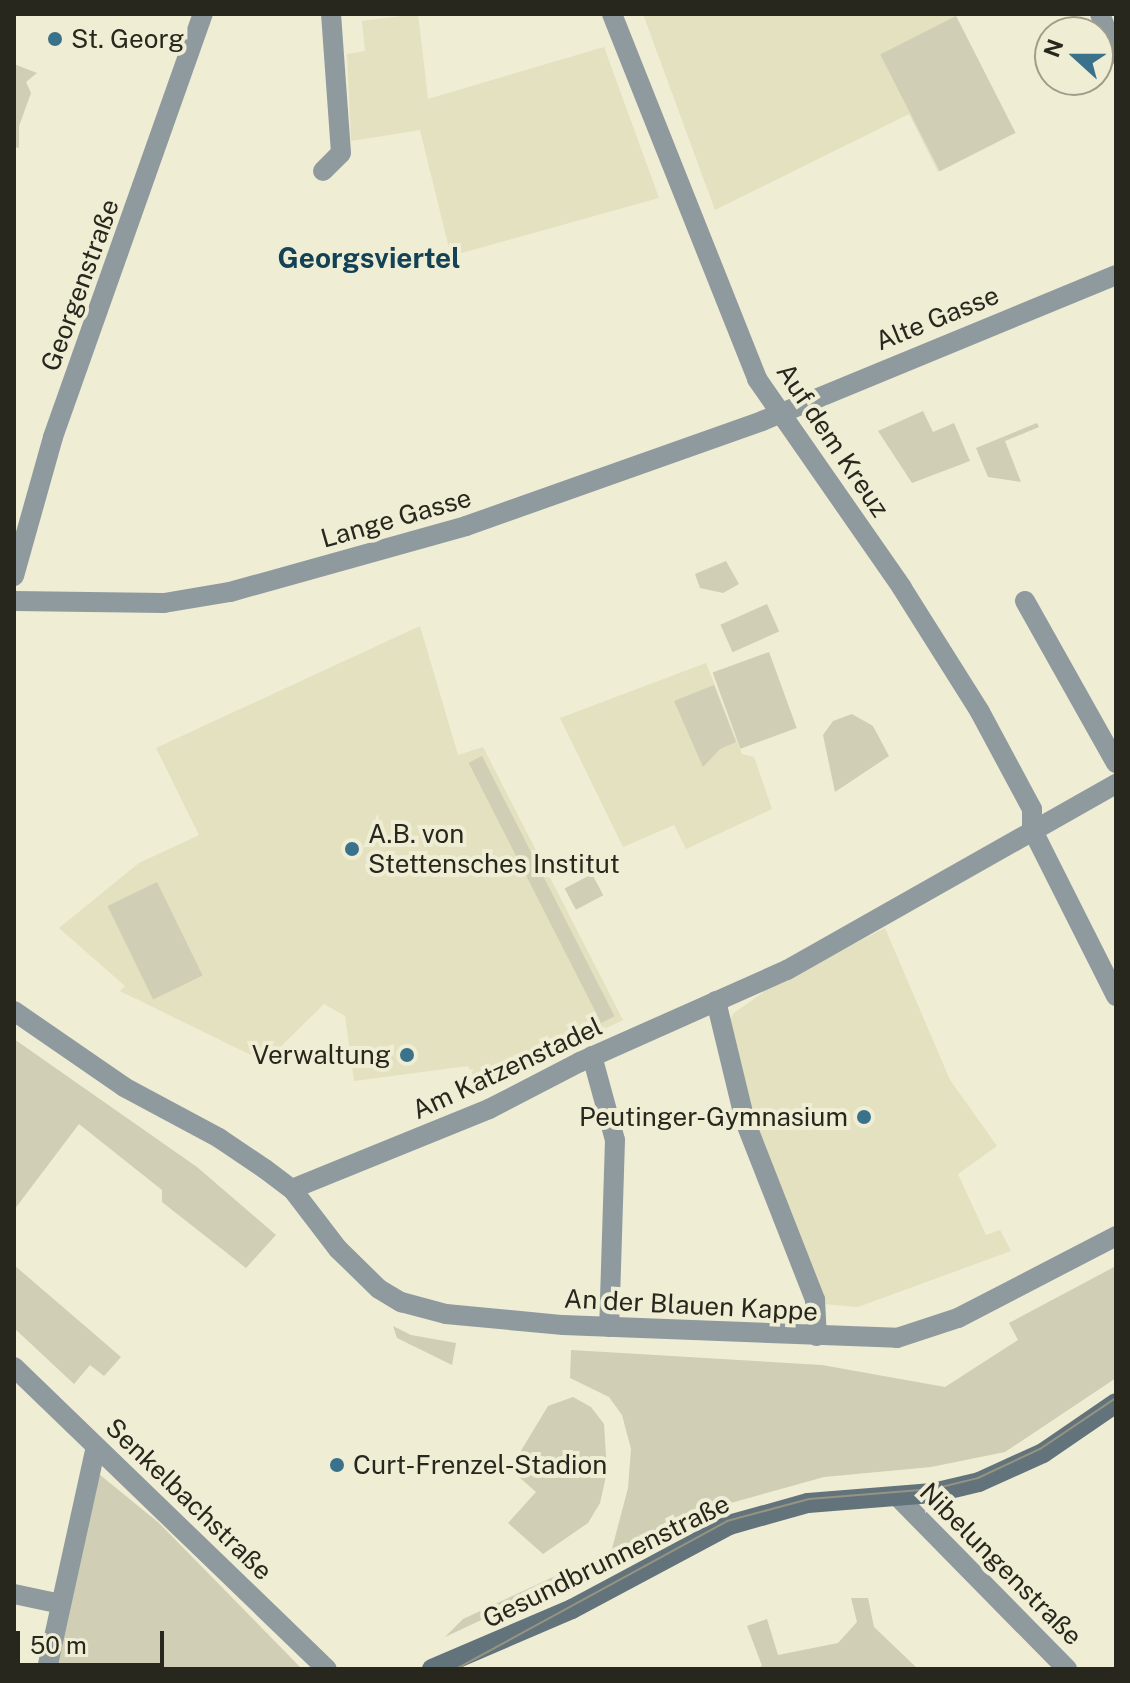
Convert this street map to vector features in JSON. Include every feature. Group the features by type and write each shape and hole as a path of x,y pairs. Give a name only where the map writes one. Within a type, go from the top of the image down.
{"main road":[{"name":"Gesundbrunnenstraße","path":"432,1669 572,1609 729,1525 808,1503 952,1490 1005,1472 1064,1441 1116,1403"}],"street":[{"name":"Georgenstraße","path":"14,576 53,437 203,14"},
{"path":"323,171 341,153 331,14"},
{"name":"Auf dem Kreuz","path":"612,14 757,379 902,588 980,712 1032,809 1032,829 1116,996"},
{"path":"1100,14 1116,54"},
{"name":"Alte Gasse","path":"779,413 1116,275"},
{"name":"Lange Gasse","path":"14,601 164,603 244,590 466,526 779,413"},
{"path":"1025,601 1116,763"},
{"name":"Am Katzenstadel","path":"292,1189 489,1109 592,1056 818,953 1116,784"},
{"path":"716,1001 745,1121 815,1300 817,1336"},
{"path":"14,1011 113,1080 219,1138 292,1189"},
{"path":"592,1056 615,1140 609,1327"},
{"name":"An der Blauen Kappe","path":"292,1189 357,1269 401,1302 482,1319 609,1327 872,1339 916,1333 981,1307 1116,1236"},
{"name":"Senkelbachstraße","path":"14,1367 327,1669"},
{"path":"47,1669 96,1447"},
{"name":"Nibelungenstraße","path":"897,1496 1067,1669"},
{"path":"14,1594 61,1604"}],"shaded area":[{"path":"418,14 428,99 604,47 659,198 451,256 420,130 351,141 347,54 365,51 362,21"},
{"path":"643,14 955,14 1015,133 938,172 909,114 715,210"},
{"path":"956,16 1015,133 940,171 880,55"},
{"path":"14,64 37,73 26,82 31,93 19,126 19,148 14,147"},
{"path":"923,411 933,432 954,423 970,461 912,483 878,431"},
{"path":"1037,423 1039,427 1005,441 1021,482 988,477 976,448"},
{"path":"726,561 739,584 723,593 700,588 695,574"},
{"path":"767,604 779,631 733,652 720,625"},
{"name":"A.B. von Stettensches Institut","path":"420,626 458,755 483,747 623,1020 480,1089 468,1066 354,1081 345,1016 324,1004 265,1062 120,991 125,986 59,928 139,863 199,835 156,748"},
{"path":"769,652 797,728 740,749 713,673"},
{"path":"706,663 742,754 754,757 772,809 686,849 674,825 623,847 560,718"},
{"path":"714,685 736,742 720,749 703,767 674,701"},
{"path":"852,714 873,726 889,756 835,792 823,735 833,721"},
{"path":"482,756 615,1016 601,1023 469,763"},
{"path":"592,874 603,895 576,910 565,889"},
{"path":"157,882 203,975 153,1000 108,906"},
{"name":"Peutinger-Gymnasium","path":"885,928 950,1080 997,1146 958,1174 986,1235 1000,1230 1011,1251 858,1307 823,1304 759,1138 728,1023 734,1013 772,986"},
{"path":"14,1039 197,1167 276,1235 246,1268 162,1202 162,1190 79,1124 14,1210"},
{"path":"14,1265 121,1357 104,1376 90,1365 74,1384 14,1328"},
{"path":"1116,1266 1116,1378 1005,1452 931,1467 824,1477 713,1508 609,1560 628,1488 631,1449 622,1415 609,1397 570,1378 571,1350 822,1365 945,1387 1018,1340 1009,1323"},
{"path":"393,1326 411,1335 456,1343 452,1365 397,1338"},
{"path":"573,1397 591,1407 604,1424 607,1472 600,1503 588,1523 543,1554 508,1523 536,1492 510,1469 548,1406"},
{"path":"99,1474 159,1523 302,1669 54,1669"},
{"path":"575,1567 584,1572 445,1637 463,1619"},
{"path":"851,1598 868,1598 874,1627 918,1669 756,1669 762,1666 747,1626 767,1619 778,1655 838,1643 857,1622"}],"tram line":[{"path":"456,1669 727,1521 809,1499 933,1489 978,1478 1040,1449 1116,1398"}],"place":[{"name":"St. Georg","path":"55,39"},
{"name":"A.B. von Stettensches Institut","path":"352,849"},
{"name":"Verwaltung","path":"407,1055"},
{"name":"Peutinger-Gymnasium","path":"864,1117"},
{"name":"Curt-Frenzel-Stadion","path":"337,1465"}],"district":[{"name":"Georgsviertel","path":"369,258"}]}
